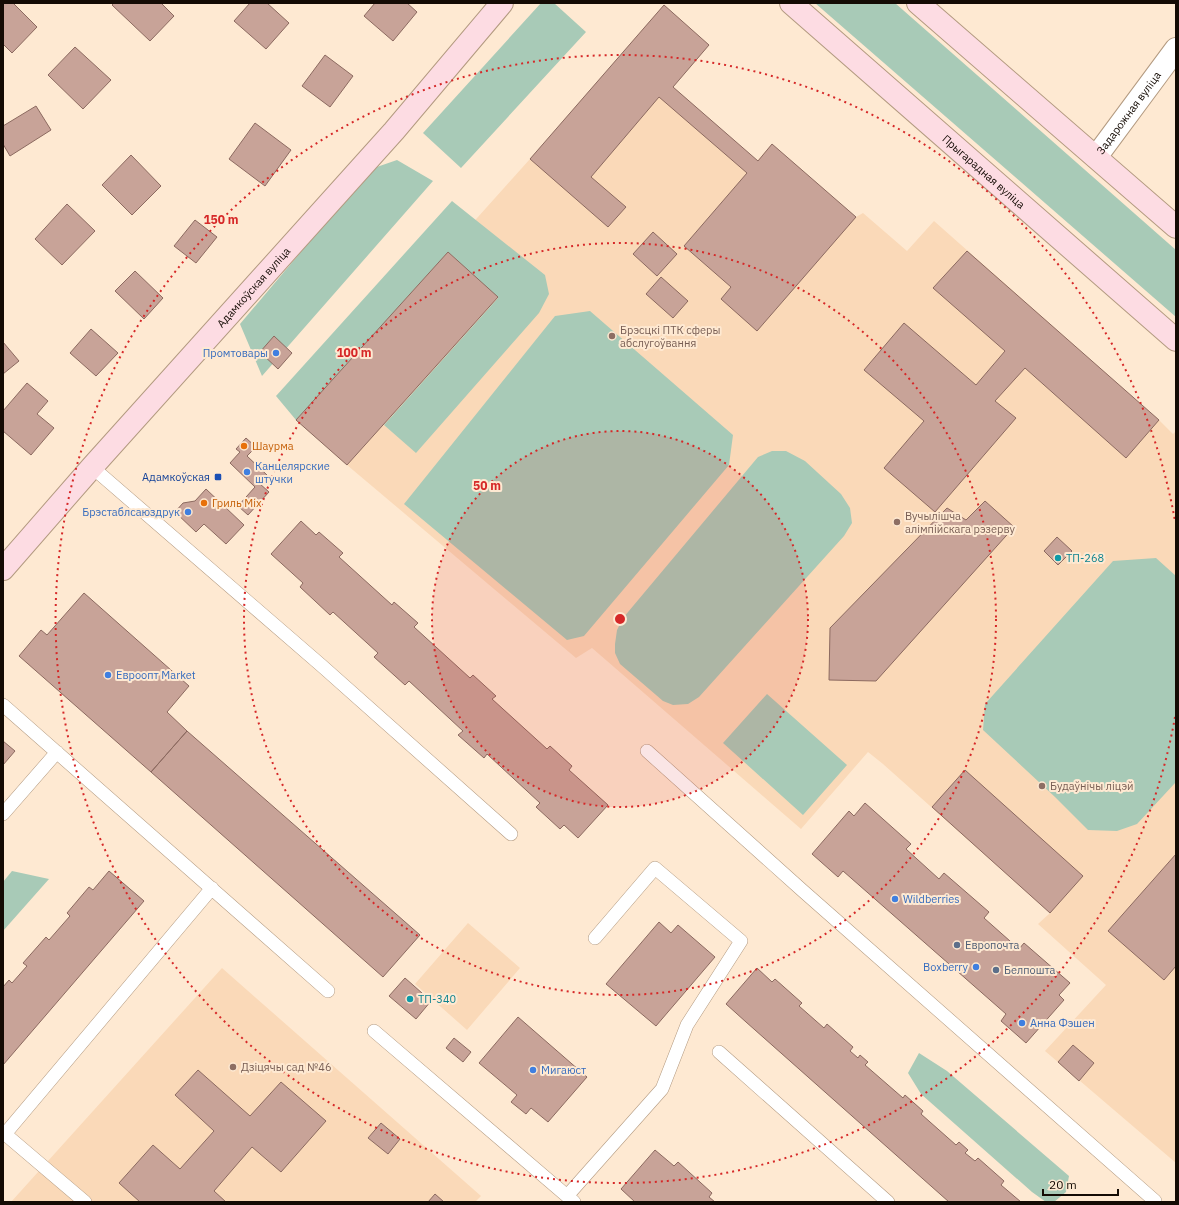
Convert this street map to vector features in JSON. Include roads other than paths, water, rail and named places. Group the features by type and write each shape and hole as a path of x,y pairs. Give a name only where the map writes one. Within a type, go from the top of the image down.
{"street":[{"name":"Адамкоўская вуліца","path":"3,569 92,467 394,132 502,3"},
{"name":"Прыгарадная вуліца","path":"791,3 1176,340"},
{"path":"918,3 1176,227"},
{"name":"Задарожная вуліца","path":"1096,157 1176,49"}],"lane":[{"path":"92,467 322,666 511,834"},
{"path":"3,705 328,992"},
{"path":"647,751 803,891 1156,1201 1154,1202"},
{"path":"3,814 57,752"},
{"path":"374,1031 571,1199 662,1089 687,1025 741,941 655,868 595,938"},
{"path":"85,1202 5,1134 212,888"},
{"path":"719,1052 888,1202"}],"place":[{"name":"Брэсцкі ПТК сферы абслугоўвання","path":"612,336"},
{"name":"Промтовары","path":"276,353"},
{"name":"Шаурма","path":"244,446"},
{"name":"Канцелярские штучки","path":"247,472"},
{"name":"Адамкоўская","path":"218,477"},
{"name":"Гриль Mix","path":"204,503"},
{"name":"Брэстаблсаюздрук","path":"188,512"},
{"name":"Вучылішча алімпійскага рэзерву","path":"897,522"},
{"name":"ТП-268","path":"1058,558"},
{"name":"Евроопт Market","path":"108,675"},
{"name":"Будаўнічы ліцэй","path":"1042,786"},
{"name":"Wildberries","path":"895,899"},
{"name":"Европочта","path":"957,945"},
{"name":"Boxberry","path":"976,967"},
{"name":"Белпошта","path":"996,970"},
{"name":"ТП-340","path":"410,999"},
{"name":"Анна Фэшен","path":"1022,1023"},
{"name":"Дзіцячы сад №46","path":"233,1067"},
{"name":"Мигаюст","path":"533,1070"}]}
